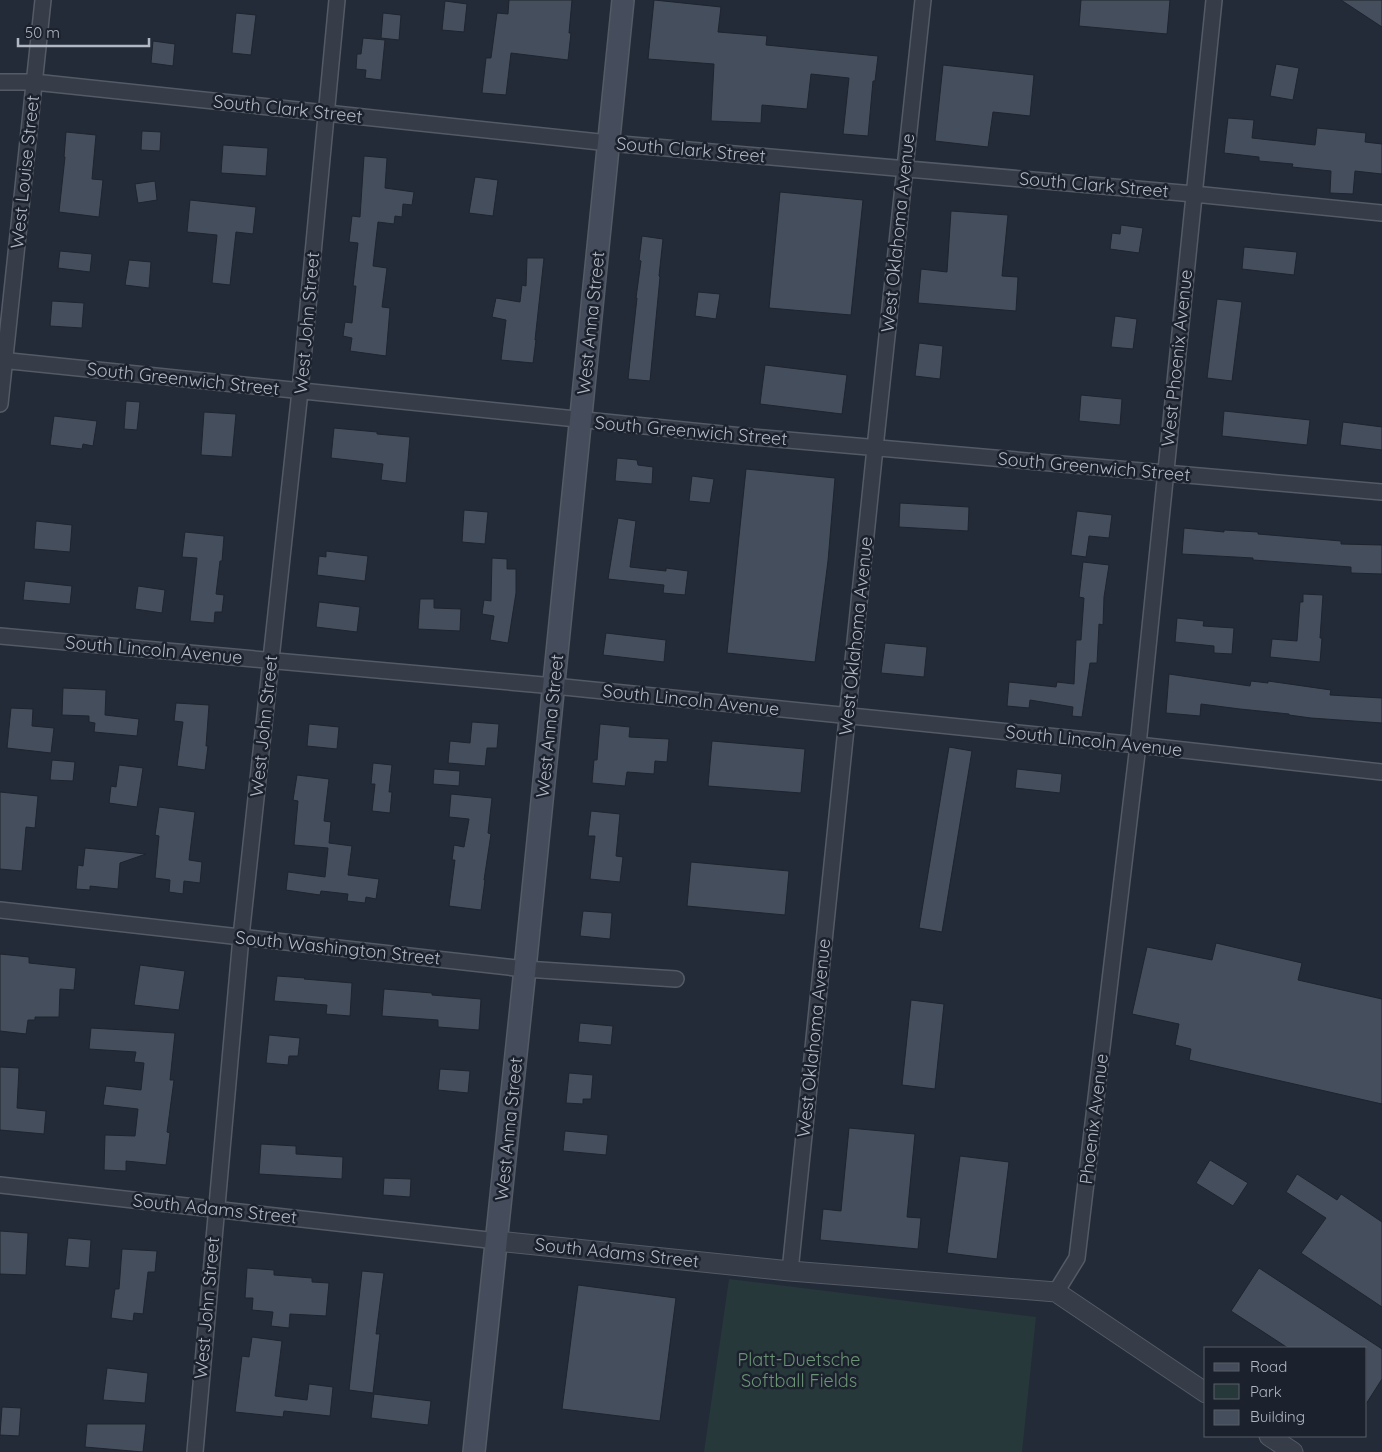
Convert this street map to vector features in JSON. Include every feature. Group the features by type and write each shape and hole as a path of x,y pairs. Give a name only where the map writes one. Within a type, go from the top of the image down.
{"main road":[{"name":"West Anna Street","path":"474,1452 623,0"}],"street":[{"name":"West Louise Street","path":"0,404 2,360 43,0"},
{"name":"West John Street","path":"195,1452 241,937 300,391 337,0"},
{"name":"West Oklahoma Avenue","path":"790,1271 923,0"},
{"name":"West Phoenix Avenue","path":"1138,745 1214,0"},
{"name":"South Clark Street","path":"0,82 34,82 609,143 1194,194 1382,214"},
{"name":"South Greenwich Street","path":"2,360 581,420 875,448 1382,492"},
{"name":"South Lincoln Avenue","path":"0,636 554,686 1138,745 1382,772"},
{"name":"Phoenix Avenue","path":"1056,1292 1077,1258 1138,745"},
{"name":"South Washington Street","path":"0,910 525,969 676,979"},
{"name":"South Adams Street","path":"0,1186 497,1241 790,1271 1056,1292 1204,1392"},
{"path":"1270,1437 1293,1452"}],"green space":[{"name":"Platt-Duetsche Softball Fields","path":"729,1279 1036,1317 1022,1452 704,1452"}],"building":[{"path":"509,0 572,0 568,60 511,53 506,95 482,93 486,58 491,58 497,13 508,14"},
{"path":"654,0 721,7 718,32 767,36 766,45 878,56 875,81 873,81 868,136 843,134 849,78 811,74 807,109 762,105 761,123 711,121 714,64 648,59"},
{"path":"1081,0 1170,0 1167,34 1079,26"},
{"path":"1341,0 1382,0 1382,27"},
{"path":"445,1 467,4 464,32 442,30"},
{"path":"236,13 256,15 251,55 232,53"},
{"path":"383,13 401,15 399,40 381,38"},
{"path":"363,38 385,40 381,80 365,78 366,70 356,69 357,54 361,54"},
{"path":"153,41 175,44 173,66 151,63"},
{"path":"1276,64 1299,68 1293,100 1270,96"},
{"path":"943,65 1034,75 1030,116 993,112 988,147 935,141"},
{"path":"1228,118 1254,120 1252,138 1315,145 1317,128 1366,133 1365,142 1382,144 1382,174 1355,171 1353,194 1330,193 1331,171 1292,167 1293,164 1259,161 1259,157 1224,153"},
{"path":"142,131 161,132 160,151 141,150"},
{"path":"66,132 96,135 92,179 103,180 99,217 59,212"},
{"path":"223,145 268,148 266,176 221,173"},
{"path":"364,156 387,158 385,188 414,192 412,205 403,204 402,217 395,216 394,224 378,222 373,266 387,268 382,307 390,308 386,356 350,351 352,338 343,336 345,322 352,323 356,286 353,286 358,243 349,242 352,216 360,217"},
{"path":"475,177 498,180 493,216 469,213"},
{"path":"155,181 157,200 138,203 135,184"},
{"path":"780,192 863,200 851,315 769,308"},
{"path":"190,200 256,207 253,234 236,232 230,285 212,283 217,235 187,232"},
{"path":"951,211 1008,215 1002,276 1018,277 1016,311 918,303 921,269 947,272"},
{"path":"1121,225 1143,228 1139,253 1110,249 1112,233 1120,234"},
{"path":"642,236 663,239 650,381 628,379"},
{"path":"1244,247 1297,252 1294,275 1242,269"},
{"path":"60,251 92,254 90,272 58,268"},
{"path":"527,258 544,258 533,363 501,360 506,320 492,317 496,298 520,302 522,285 526,286"},
{"path":"129,260 151,262 149,288 125,285"},
{"path":"698,292 720,294 716,319 695,316"},
{"path":"1217,299 1242,302 1232,381 1207,378"},
{"path":"52,301 84,303 82,328 50,326"},
{"path":"1115,316 1137,319 1133,349 1111,347"},
{"path":"919,343 943,346 940,379 915,376"},
{"path":"765,365 847,375 842,414 760,404"},
{"path":"1081,395 1122,399 1120,425 1079,421"},
{"path":"126,401 140,402 137,430 124,429"},
{"path":"1224,411 1310,420 1307,445 1222,436"},
{"path":"204,412 236,414 232,457 201,455"},
{"path":"54,416 97,421 93,446 83,444 82,449 50,445"},
{"path":"1343,422 1382,427 1382,450 1340,445"},
{"path":"334,428 410,437 406,483 381,480 383,464 331,458"},
{"path":"617,458 637,460 638,465 653,467 652,484 615,481"},
{"path":"746,469 835,478 828,561 815,662 727,653"},
{"path":"692,476 714,479 710,503 689,501"},
{"path":"900,503 969,507 968,531 899,527"},
{"path":"464,510 488,512 485,544 462,542"},
{"path":"1077,511 1112,515 1109,538 1089,536 1086,557 1071,555"},
{"path":"618,518 636,521 630,567 666,571 666,568 688,571 685,595 663,593 664,585 608,579"},
{"path":"36,521 72,525 70,552 34,549"},
{"path":"1184,528 1224,532 1224,530 1258,532 1258,534 1341,541 1341,544 1382,545 1382,574 1351,573 1351,567 1182,554"},
{"path":"185,532 224,536 216,594 224,595 222,612 215,612 214,623 190,621 197,558 182,557"},
{"path":"326,551 368,556 365,581 317,575 319,556 326,557"},
{"path":"492,558 507,559 507,569 516,569 516,593 508,643 490,640 494,616 482,614 484,600 491,601"},
{"path":"1083,562 1109,565 1104,597 1103,625 1099,624 1097,663 1090,663 1082,717 1072,716 1073,707 1030,700 1029,708 1007,706 1009,682 1056,687 1057,682 1074,684 1076,640 1081,640 1084,598 1079,597"},
{"path":"25,581 72,586 70,604 23,600"},
{"path":"138,586 165,590 162,613 135,609"},
{"path":"1303,594 1323,595 1320,662 1270,657 1272,639 1297,641 1300,602 1303,602"},
{"path":"420,599 434,599 434,608 461,609 460,631 418,629"},
{"path":"319,602 360,607 357,632 316,627"},
{"path":"1177,618 1204,621 1203,626 1234,628 1232,654 1214,653 1214,646 1175,642"},
{"path":"606,633 666,640 664,662 603,655"},
{"path":"885,643 927,647 924,677 881,673"},
{"path":"1169,674 1250,686 1251,681 1268,683 1268,681 1331,690 1330,695 1382,698 1382,723 1311,718 1201,704 1200,716 1166,713"},
{"path":"63,688 106,690 105,715 139,719 137,736 94,732 95,723 89,722 89,716 62,715"},
{"path":"176,703 209,705 206,746 208,746 205,770 177,766 183,722 174,721"},
{"path":"11,708 33,709 32,726 54,728 51,753 7,748"},
{"path":"472,722 499,724 497,748 487,748 485,766 448,763 450,741 470,743"},
{"path":"309,724 339,727 337,749 307,746"},
{"path":"600,724 630,727 629,737 669,739 667,762 655,761 654,774 627,772 625,786 592,783 594,760 597,760"},
{"path":"712,741 805,749 801,793 708,786"},
{"path":"949,747 972,751 942,932 919,928"},
{"path":"52,760 75,762 73,781 50,780"},
{"path":"373,763 392,765 389,792 392,792 390,813 372,811 375,784 371,784"},
{"path":"119,765 143,768 137,807 109,803 111,786 116,787"},
{"path":"434,769 460,771 459,786 433,784"},
{"path":"1017,769 1062,774 1060,793 1015,788"},
{"path":"297,775 329,779 324,821 331,822 329,843 352,846 348,875 379,879 376,899 366,897 365,903 347,901 348,894 321,891 320,895 286,890 288,872 325,877 328,848 294,845 298,801 293,800"},
{"path":"0,792 38,796 35,828 26,827 22,871 0,869"},
{"path":"451,794 492,798 488,833 491,834 481,910 449,906 455,860 452,860 454,845 464,847 469,819 449,817"},
{"path":"159,807 195,812 189,860 202,862 200,883 184,881 183,894 169,892 170,880 155,878 159,836 155,835"},
{"path":"591,811 620,814 616,856 623,857 620,882 590,879 595,836 588,836"},
{"path":"85,848 146,854 120,863 118,889 90,886 90,890 76,889 78,865 83,866"},
{"path":"691,862 789,871 785,915 687,906"},
{"path":"583,911 612,913 610,939 580,936"},
{"path":"1216,943 1302,963 1298,980 1382,999 1382,1104 1189,1060 1191,1049 1175,1045 1179,1024 1132,1014 1147,947 1212,960"},
{"path":"0,954 29,957 29,963 76,968 74,990 60,989 59,1017 35,1017 35,1020 28,1020 26,1034 0,1031"},
{"path":"140,965 185,971 179,1010 134,1005"},
{"path":"277,976 352,983 350,1016 326,1014 327,1005 274,1001"},
{"path":"384,989 481,999 479,1030 438,1027 438,1020 382,1016"},
{"path":"911,1000 944,1004 935,1089 902,1085"},
{"path":"580,1023 613,1026 611,1045 578,1042"},
{"path":"91,1028 175,1033 170,1080 174,1080 167,1132 170,1133 166,1165 126,1161 126,1171 104,1170 105,1135 135,1136 138,1109 103,1105 106,1086 141,1090 144,1063 134,1062 136,1052 89,1049"},
{"path":"269,1035 300,1038 298,1056 289,1056 288,1065 266,1063"},
{"path":"0,1067 19,1068 17,1108 46,1111 44,1134 0,1130"},
{"path":"440,1069 470,1071 468,1093 438,1090"},
{"path":"569,1073 593,1075 591,1099 583,1099 583,1104 566,1103"},
{"path":"849,1128 915,1134 907,1217 921,1218 918,1249 820,1240 823,1209 841,1211"},
{"path":"565,1131 608,1135 606,1155 563,1151"},
{"path":"261,1144 296,1146 296,1154 343,1157 342,1179 259,1174"},
{"path":"960,1156 1009,1162 997,1259 947,1253"},
{"path":"1210,1160 1248,1183 1233,1206 1196,1183"},
{"path":"1297,1174 1337,1200 1341,1194 1382,1222 1382,1307 1301,1253 1326,1218 1286,1192"},
{"path":"384,1178 411,1179 410,1197 383,1195"},
{"path":"0,1231 28,1233 26,1275 0,1274"},
{"path":"68,1238 91,1240 89,1268 65,1266"},
{"path":"122,1249 157,1251 155,1272 148,1272 143,1314 134,1313 133,1321 111,1318 115,1289 119,1289"},
{"path":"247,1268 274,1270 274,1275 312,1278 312,1282 329,1283 326,1316 290,1314 289,1328 271,1326 273,1312 252,1310 253,1298 245,1298"},
{"path":"1259,1268 1382,1349 1382,1379 1367,1402 1367,1347 1286,1347 1231,1311"},
{"path":"362,1271 384,1273 376,1334 380,1334 373,1393 349,1390"},
{"path":"578,1285 676,1298 660,1421 562,1409"},
{"path":"252,1337 282,1341 275,1396 307,1400 309,1384 333,1387 330,1416 284,1411 283,1417 235,1412 242,1356 249,1357"},
{"path":"107,1368 148,1373 145,1403 103,1400"},
{"path":"374,1394 431,1401 428,1425 371,1418"},
{"path":"2,1407 21,1408 19,1436 0,1435"},
{"path":"87,1424 146,1424 143,1452 85,1447"}]}
